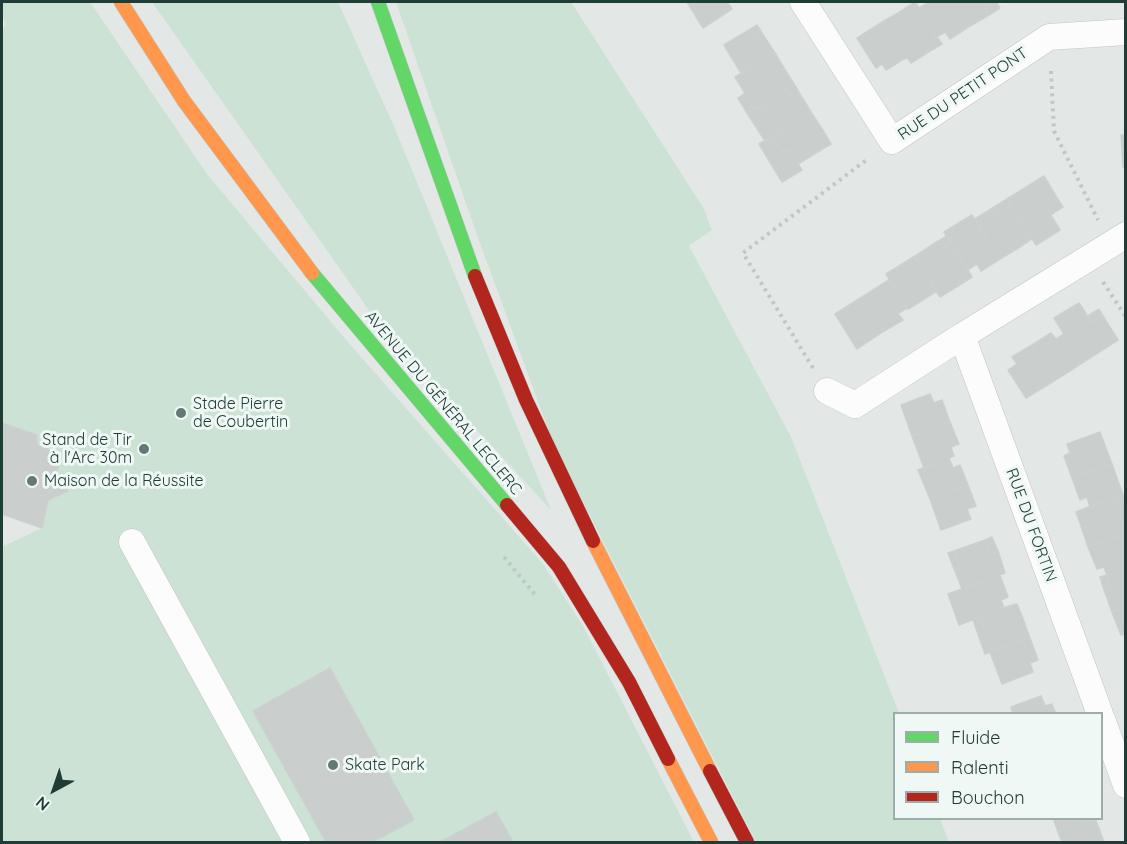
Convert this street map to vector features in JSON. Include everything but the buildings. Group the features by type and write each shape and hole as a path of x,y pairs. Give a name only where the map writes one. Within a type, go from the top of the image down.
{"main road":[{"name":"AVENUE DU GÉNÉRAL LECLERC","path":"121,2 184,101 304,263 559,567 629,682 711,843"},
{"path":"378,2 472,266 525,399 614,582 747,843"}],"street":[{"name":"RUE DU PETIT PONT","path":"803,2 892,141 1049,37 1125,32"},
{"path":"827,392 855,405 1118,240"},
{"name":"RUE DU FORTIN","path":"962,336 1099,712"},
{"path":"132,542 297,843"},
{"path":"1103,724 1125,785"}],"path":[{"path":"1049,37 1054,131 1118,240"},
{"path":"827,392 743,253 892,141"},
{"path":"1088,257 1125,317"}],"green space":[{"name":"Stade Pierre de Coubertin","path":"2,2 90,2 207,174 347,341 543,564 583,626 694,842 2,842 2,547 42,528 48,500 68,490 57,472 61,455 37,445 37,435 2,423 2,30 6,25 2,13"},
{"path":"152,2 338,2 396,131 551,510 378,323"},
{"path":"396,2 571,2 703,207 712,230 689,246 791,437 899,712 893,712 893,820 940,820 949,842 756,842 554,445 477,235"}],"traffic: fast":[{"path":"378,2 475,276"},
{"path":"312,273 507,505"}],"traffic: slow":[{"path":"121,2 184,101 312,273"},
{"path":"593,541 710,771"},
{"path":"668,759 711,842"}],"traffic: jam":[{"path":"475,276 526,400 593,541"},
{"path":"507,505 559,567 629,682 668,759"},
{"path":"710,771 747,842"}],"place":[{"name":"Stade Pierre de Coubertin","path":"181,413"},
{"name":"Stand de Tir à l'Arc 30m","path":"144,449"},
{"name":"Maison de la Réussite","path":"32,481"},
{"name":"Skate Park","path":"333,765"}]}
